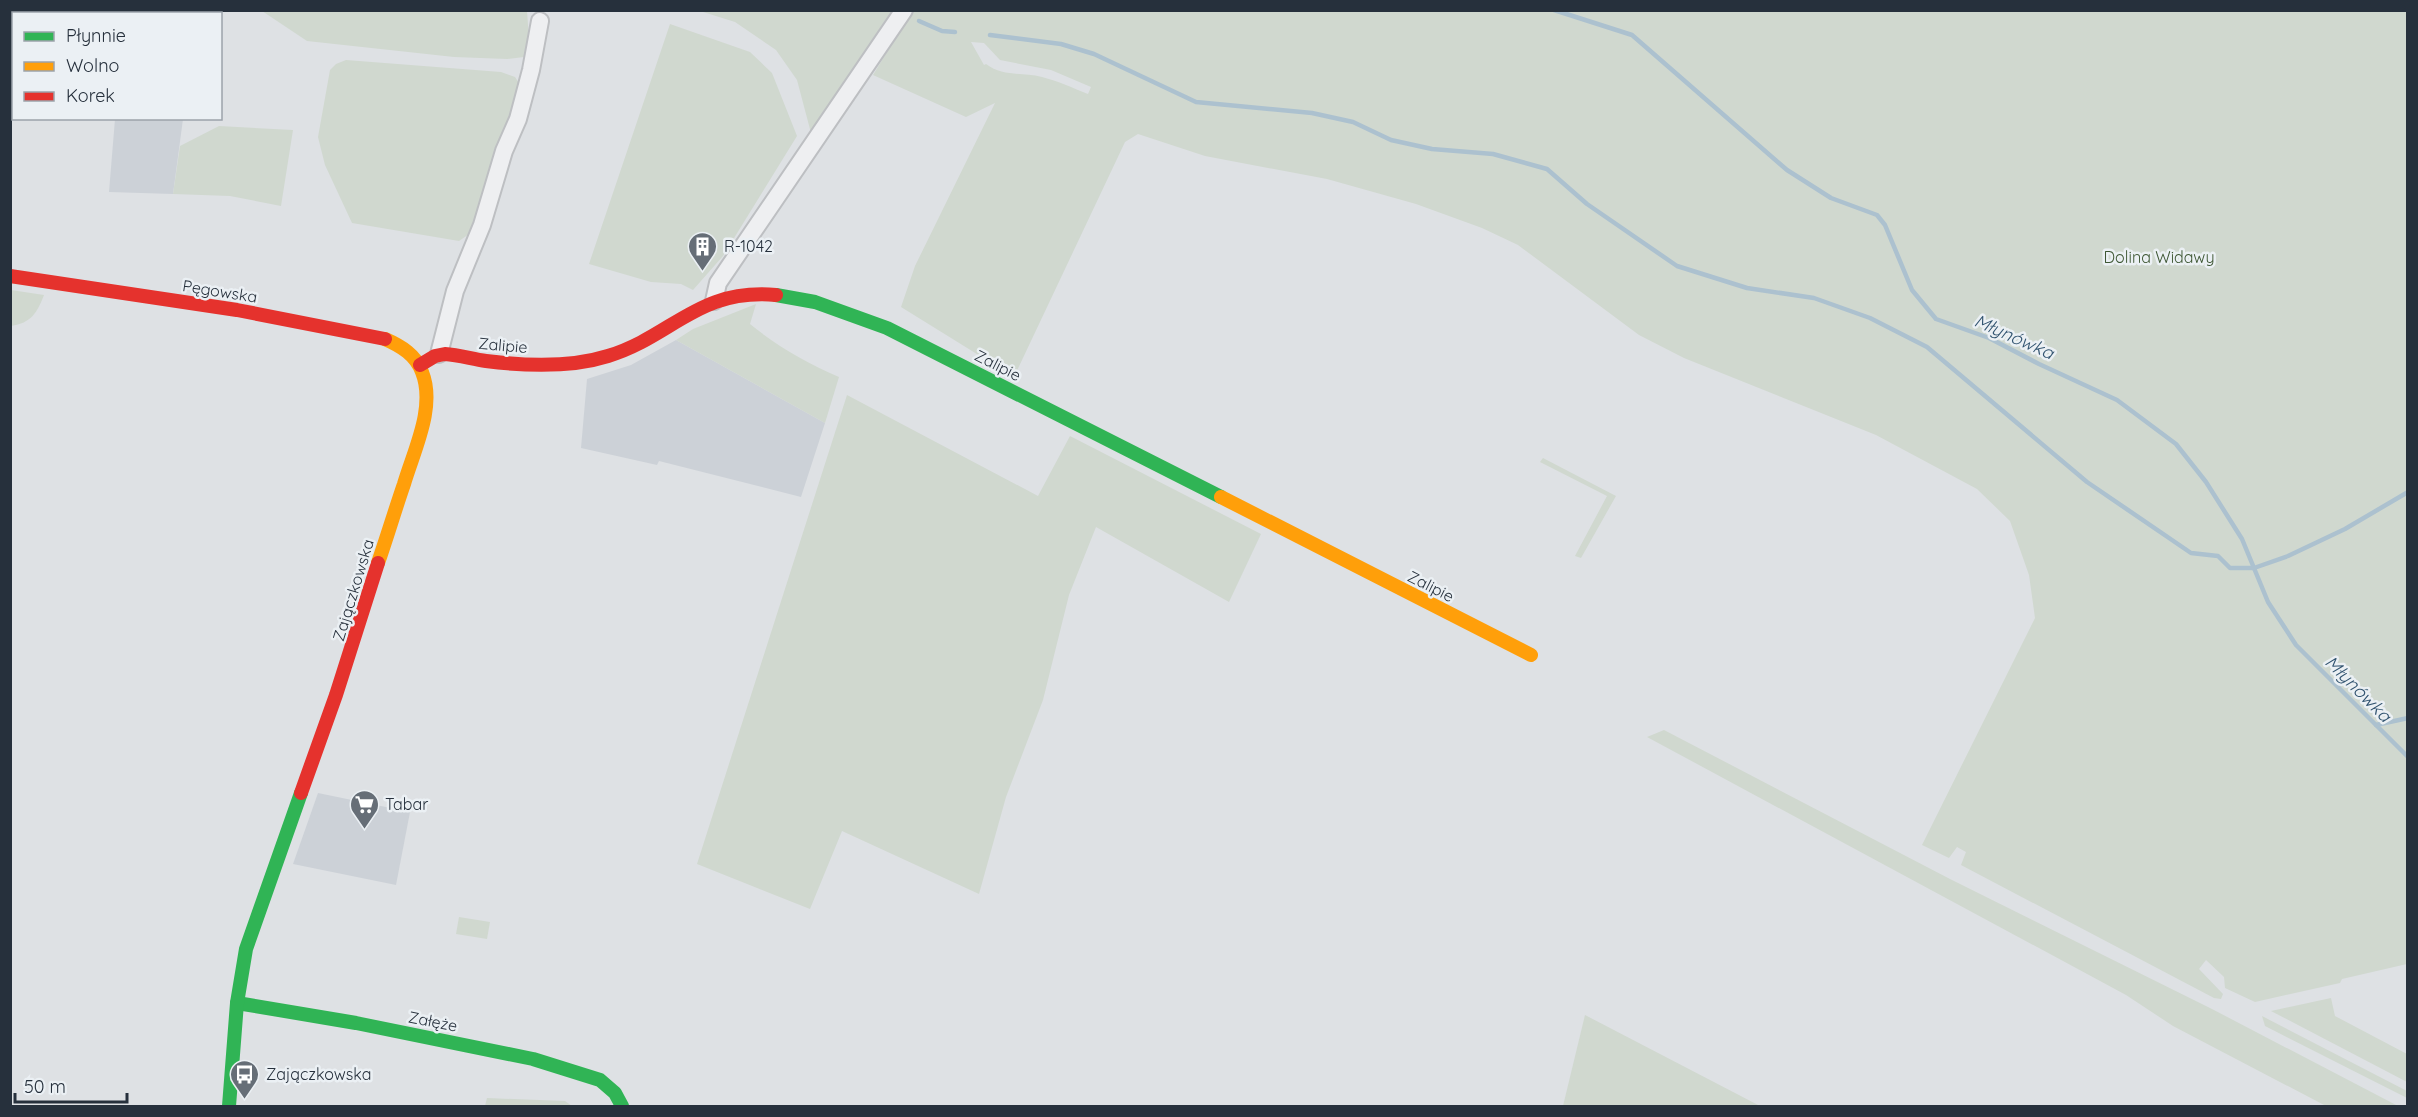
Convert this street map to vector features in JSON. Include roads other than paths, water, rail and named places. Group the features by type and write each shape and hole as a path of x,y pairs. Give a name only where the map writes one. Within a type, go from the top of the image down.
{"street":[{"path":"714,301 718,283 904,10"},
{"path":"418,362 439,354 455,291 482,225 504,151 518,119 531,70 540,21"},
{"name":"Pęgowska","path":"10,276 218,307 359,333 397,344 418,362"},
{"name":"Zalipie","path":"439,354 530,365 602,359 634,346 714,301 741,296 788,296 866,318 1024,396 1531,655"},
{"name":"Zajączkowska","path":"229,1107 237,1003 246,949 354,645 423,423 428,394 425,376 418,362"},
{"name":"Załęże","path":"237,1003 334,1019 533,1059 600,1080 615,1093 622,1107"}],"waterway":[{"name":"Młynówka","path":"1554,10 1632,35 1787,170 1831,198 1877,215 1885,225 1912,290 1936,319 1989,338 2117,400 2176,444 2206,482 2242,539 2268,602 2296,645 2408,757"},
{"path":"919,21 942,31 955,32"},
{"path":"990,35 1061,44 1094,54 1196,102 1312,113 1353,122 1391,140 1432,149 1493,154 1547,169 1587,204 1677,266 1747,288 1814,298 1870,318 1927,347 2087,482 2191,553 2218,556 2230,568 2254,568 2288,556 2345,529 2408,492"},
{"path":"2376,725 2408,718"}],"place":[{"name":"R-1042","path":"703,272"},
{"name":"Tabar","path":"364,830"},
{"name":"Zajączkowska","path":"245,1100"}],"park label":[{"name":"Dolina Widawy","path":"2159,257"}]}
